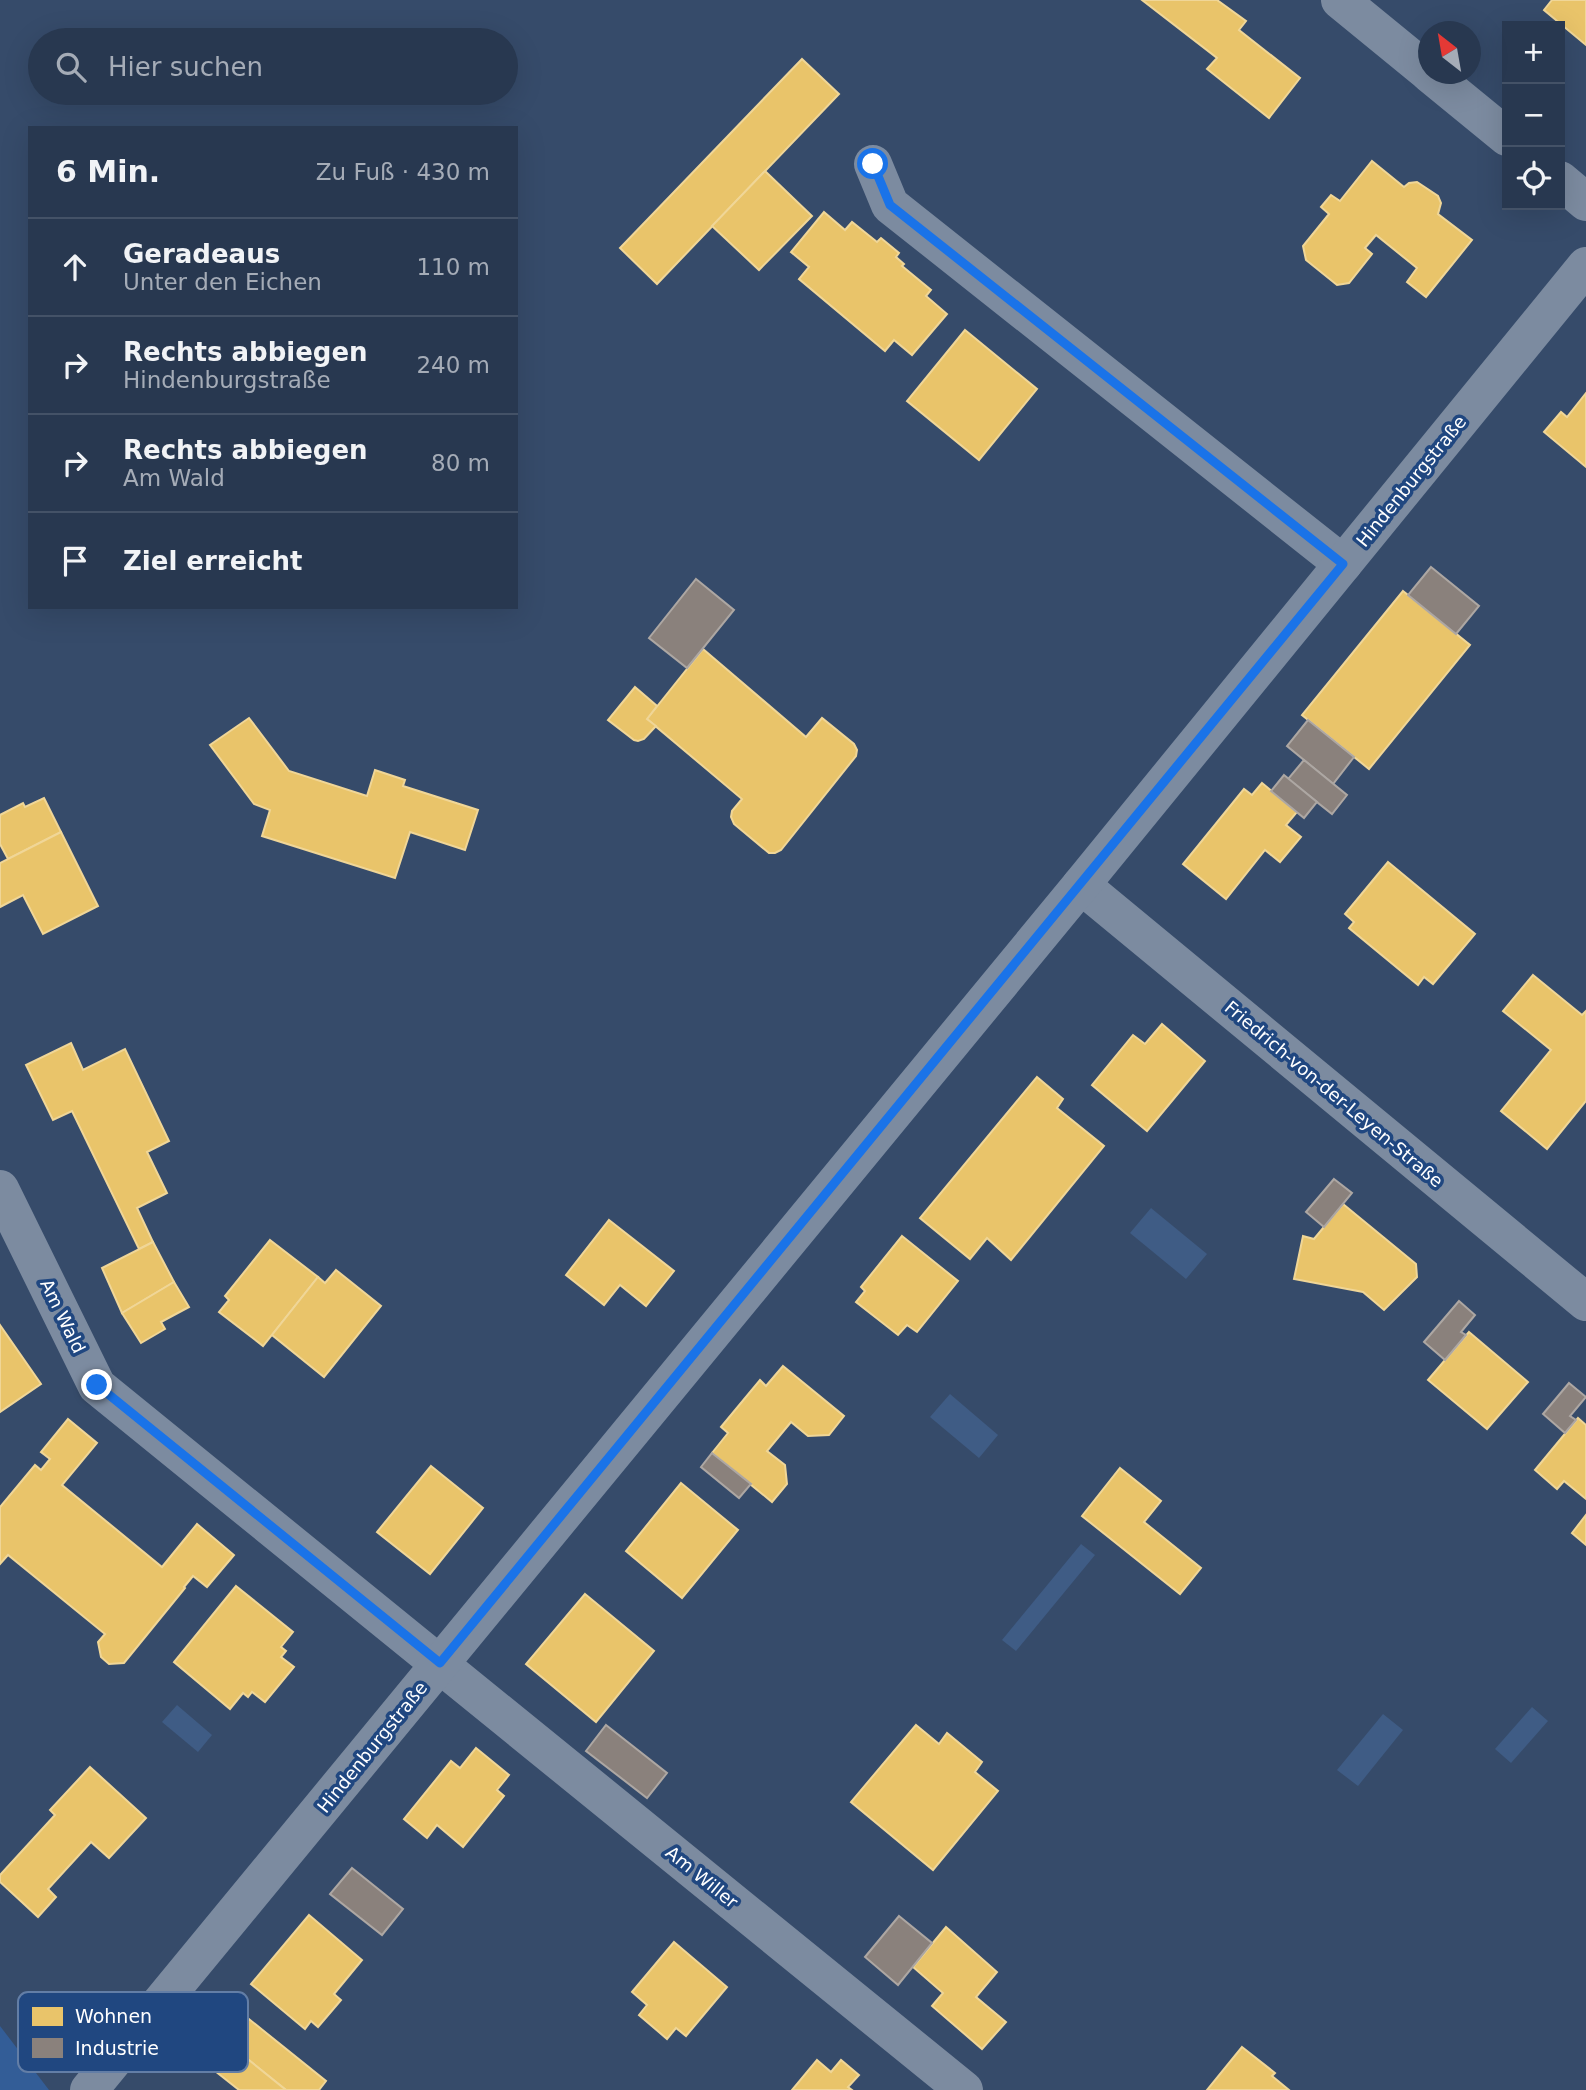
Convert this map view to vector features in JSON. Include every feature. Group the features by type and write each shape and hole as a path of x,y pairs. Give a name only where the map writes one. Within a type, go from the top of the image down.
{"street":[{"path":"1340,0 1418,64"},
{"path":"1442,84 1502,133"},
{"path":"873,164 890,205 1343,564"},
{"path":"1565,184 1586,202"},
{"name":"Hindenburgstraße","path":"170,1992 1081,885 1586,266"},
{"name":"Friedrich-von-der-Leyen-Straße","path":"1081,885 1586,1302"},
{"name":"Am Wald","path":"0,1189 97,1385 440,1663"},
{"name":"Am Willer","path":"440,1663 964,2090"},
{"name":"Hindenburgstraße","path":"89,2090 104,2072"}],"shaded area":[{"path":"1151,1208 1207,1254 1186,1279 1130,1233"},
{"path":"950,1394 998,1435 979,1458 930,1417"},
{"path":"1081,1544 1095,1555 1016,1651 1002,1640"},
{"path":"177,1705 212,1735 198,1752 162,1722"},
{"path":"1532,1707 1548,1721 1511,1763 1495,1749"},
{"path":"1383,1714 1403,1730 1358,1786 1337,1770"},
{"path":"0,2026 18,2050 18,2072 35,2072 49,2090 0,2090"}],"building: Wohnen":[{"path":"1142,0 1217,0 1246,21 1239,30 1300,78 1269,118 1207,69 1217,58"},
{"path":"1552,0 1586,0 1586,45 1565,28 1565,21 1557,21 1544,10"},
{"path":"802,59 839,94 657,284 620,248"},
{"path":"1372,161 1404,187 1417,182 1438,196 1441,203 1438,214 1472,240 1426,297 1407,282 1417,268 1376,235 1365,248 1372,254 1349,283 1337,285 1306,260 1303,246 1329,214 1321,207 1331,195 1340,201"},
{"path":"765,171 812,216 759,270 712,226"},
{"path":"824,212 845,230 852,222 877,242 881,238 899,253 896,257 904,264 902,266 931,290 926,296 947,314 912,355 894,340 885,351 799,279 809,267 791,252"},
{"path":"965,330 1037,389 979,460 907,401"},
{"path":"1586,393 1586,467 1544,432 1561,412 1567,417"},
{"path":"1403,591 1470,645 1369,769 1302,715"},
{"path":"703,649 806,737 822,718 854,744 857,750 856,756 781,850 775,853 769,853 734,824 732,811 742,799 647,719"},
{"path":"635,687 657,706 647,719 656,726 644,739 638,741 608,720"},
{"path":"249,718 289,771 367,796 375,770 405,780 403,786 478,810 465,850 410,832 395,878 262,836 270,810 254,804 210,745"},
{"path":"1262,783 1297,812 1286,825 1301,837 1280,862 1265,850 1226,899 1183,864 1244,789 1252,795"},
{"path":"44,798 61,832 8,859 0,844 0,815 23,803 25,807"},
{"path":"61,832 98,906 43,934 23,895 0,907 0,863"},
{"path":"1388,862 1475,934 1433,984 1424,977 1418,985 1349,928 1354,922 1345,914"},
{"path":"1533,975 1582,1015 1586,1011 1586,1101 1547,1149 1501,1111 1551,1050 1503,1011"},
{"path":"1162,1024 1205,1061 1147,1131 1092,1085 1133,1035 1145,1044"},
{"path":"71,1043 83,1070 125,1049 169,1141 147,1152 167,1193 137,1208 153,1242 139,1249 72,1111 53,1120 26,1065"},
{"path":"1037,1077 1063,1099 1057,1108 1104,1146 1011,1260 987,1238 970,1259 920,1218"},
{"path":"1343,1204 1416,1264 1417,1277 1384,1310 1363,1292 1294,1279 1303,1236 1314,1239"},
{"path":"609,1220 674,1271 646,1306 620,1285 604,1305 566,1275"},
{"path":"902,1236 958,1281 917,1332 907,1325 898,1335 856,1302 865,1291 861,1287"},
{"path":"270,1240 318,1277 263,1346 219,1312 229,1300 225,1296"},
{"path":"153,1242 174,1282 122,1313 102,1268"},
{"path":"336,1270 381,1306 324,1377 272,1335 318,1277 325,1283"},
{"path":"174,1282 189,1307 161,1322 165,1329 141,1343 122,1313"},
{"path":"0,1325 41,1384 0,1412"},
{"path":"1469,1332 1528,1382 1487,1429 1428,1380"},
{"path":"783,1366 844,1416 829,1435 808,1436 791,1422 767,1451 785,1465 787,1484 772,1502 712,1453 728,1433 721,1427 760,1380 766,1386"},
{"path":"1578,1418 1586,1425 1586,1499 1564,1481 1557,1489 1535,1470"},
{"path":"68,1419 97,1443 62,1485 162,1567 197,1524 234,1555 207,1587 193,1576 124,1663 109,1664 101,1657 98,1642 105,1634 8,1555 0,1564 0,1507 35,1465 41,1470 50,1459 41,1452"},
{"path":"431,1466 483,1508 430,1574 377,1532"},
{"path":"1120,1468 1161,1501 1144,1522 1201,1568 1180,1594 1082,1516"},
{"path":"681,1483 738,1530 682,1598 626,1551"},
{"path":"1586,1515 1586,1545 1572,1533"},
{"path":"236,1586 293,1632 281,1647 286,1651 281,1657 294,1667 265,1702 252,1692 248,1697 243,1693 230,1709 174,1662"},
{"path":"585,1594 654,1651 596,1722 526,1664"},
{"path":"916,1725 939,1744 947,1733 982,1762 975,1772 998,1791 933,1870 851,1802"},
{"path":"476,1748 509,1775 497,1790 504,1796 463,1847 437,1825 427,1838 404,1819 451,1761 460,1768"},
{"path":"90,1767 146,1818 109,1858 91,1842 48,1889 56,1897 38,1917 0,1882 0,1875 55,1815 50,1810"},
{"path":"309,1915 362,1960 334,1994 341,2000 318,2027 311,2021 305,2029 251,1984"},
{"path":"946,1927 997,1972 976,1997 1006,2022 982,2049 932,2006 943,1993 913,1967"},
{"path":"674,1942 727,1987 686,2036 676,2028 667,2039 639,2015 647,2005 632,1992"},
{"path":"248,2018 326,2081 319,2090 286,2090 248,2059"},
{"path":"1242,2047 1275,2073 1272,2076 1289,2090 1207,2090"},
{"path":"248,2059 286,2090 239,2090 216,2072 248,2072"},
{"path":"817,2060 831,2072 841,2060 859,2075 848,2087 852,2090 792,2090"}],"building: Industrie":[{"path":"1431,567 1479,606 1456,634 1408,595"},
{"path":"696,579 734,610 687,668 649,638"},
{"path":"1308,720 1354,757 1333,784 1287,746"},
{"path":"1304,760 1347,795 1332,814 1288,779"},
{"path":"1284,775 1317,802 1304,818 1271,791"},
{"path":"1334,1179 1352,1193 1324,1227 1306,1212"},
{"path":"1459,1301 1475,1315 1461,1332 1466,1335 1445,1360 1424,1342"},
{"path":"1569,1383 1586,1397 1570,1416 1576,1420 1565,1433 1543,1414"},
{"path":"712,1453 751,1484 739,1498 701,1467"},
{"path":"606,1725 667,1773 647,1798 586,1751"},
{"path":"352,1868 403,1909 382,1935 330,1894"},
{"path":"899,1916 932,1943 898,1985 865,1957"}],"route":[{"path":"97,1385 440,1663 1343,564 890,205 873,164"}]}
